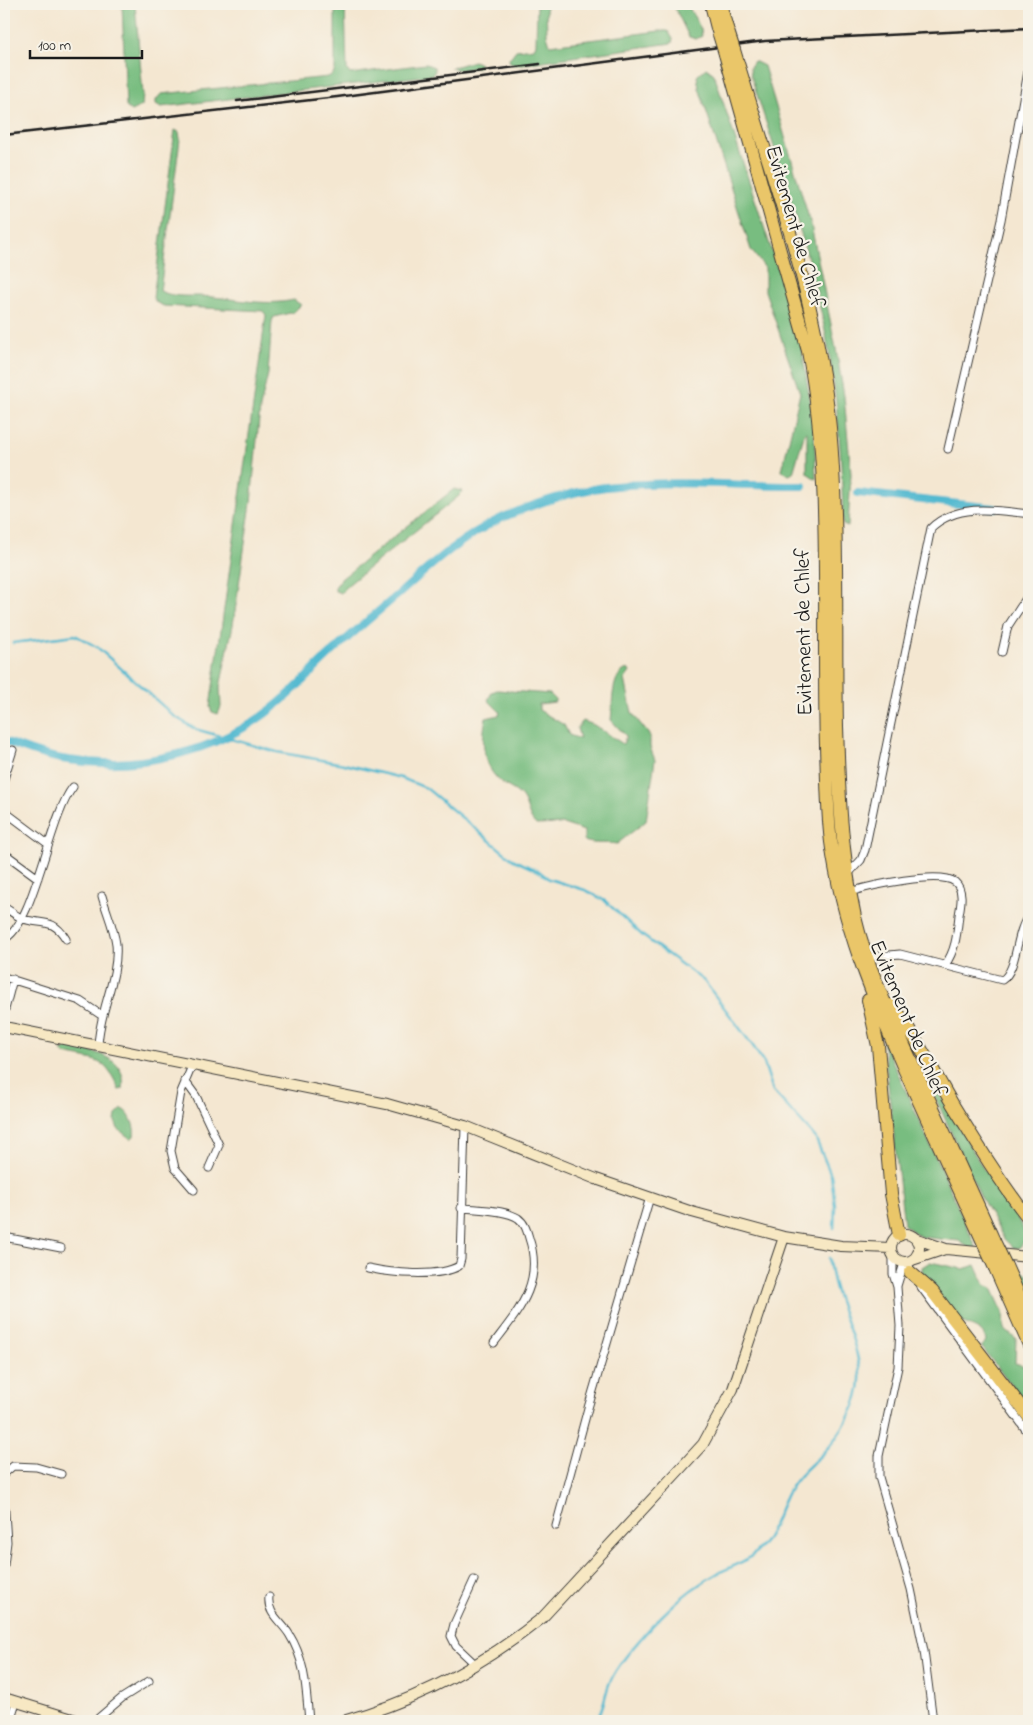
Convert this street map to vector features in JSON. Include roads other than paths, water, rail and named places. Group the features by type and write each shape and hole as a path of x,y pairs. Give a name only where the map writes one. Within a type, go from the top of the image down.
{"highway":[{"name":"Evitement de Chlef","path":"716,5 808,351 816,393 822,476 826,720 831,841 846,916 863,959 989,1243"},
{"name":"Evitement de Chlef","path":"729,52 808,302 820,358 830,426 834,495 839,806 847,876 863,959 879,988 989,1243"},
{"path":"863,959 878,1046 891,1194 899,1235"},
{"path":"879,988 910,1029 974,1138 1029,1219"},
{"path":"989,1243 1029,1345"},
{"path":"909,1264 1029,1417"},
{"path":"1000,1267 1029,1318"}],"main road":[{"path":"4,1027 192,1066 352,1096 465,1126 596,1179 692,1212 784,1237 892,1252 909,1264"},
{"path":"892,1252 893,1241 899,1235 907,1234 946,1249 1015,1254 1029,1258"},
{"path":"343,1721 406,1701 475,1664 520,1635 542,1618 703,1444 733,1389 784,1237"},
{"path":"909,1264 920,1247 917,1239"},
{"path":"909,1264 946,1249"},
{"path":"1015,1254 1029,1252"},
{"path":"4,1698 79,1721"}],"street":[{"path":"948,449 1001,220 1029,66"},
{"path":"847,876 861,860 864,850 931,528 939,520 966,511 982,510 1029,514"},
{"path":"1002,652 1008,626 1029,594"},
{"path":"4,780 13,750"},
{"path":"4,939 21,918 38,878 61,804 73,787"},
{"path":"4,811 48,844"},
{"path":"4,853 38,878"},
{"path":"850,892 900,880 946,878 956,883 961,898 957,936 953,952 945,965"},
{"path":"98,1046 101,1015 112,981 116,944 102,896"},
{"path":"4,907 21,918 49,923 58,928 66,939"},
{"path":"863,959 900,954 998,980 1006,978 1010,972 1022,928 1029,915"},
{"path":"4,976 80,1001 101,1015"},
{"path":"4,1013 13,979"},
{"path":"192,1066 179,1102 178,1122 171,1151 175,1168 194,1190"},
{"path":"185,1081 196,1096 220,1145 208,1168"},
{"path":"368,1268 388,1272 413,1273 457,1267 461,1259 461,1208 465,1126"},
{"path":"556,1526 588,1408 650,1197"},
{"path":"461,1208 491,1211 518,1218 526,1228 532,1247 535,1268 530,1287 513,1319 494,1343"},
{"path":"4,1236 61,1248"},
{"path":"892,1252 900,1326 898,1367 879,1456 879,1478 911,1589 924,1651 933,1721"},
{"path":"897,1287 909,1264 1029,1434"},
{"path":"4,1474 7,1468 13,1466 36,1467 62,1474"},
{"path":"4,1498 7,1542 4,1565"},
{"path":"474,1580 454,1624 451,1636 456,1646 475,1664"},
{"path":"269,1597 271,1611 285,1627 300,1652 305,1678 309,1721"},
{"path":"95,1721 122,1698 149,1681"},
{"path":"10,1721 16,1702"}],"waterway":[{"path":"4,741 52,757 95,763 149,760 203,746 228,736 252,723 274,707 344,641 436,561 475,532 504,517 559,497 587,490 616,486 686,483 803,486"},
{"path":"858,493 995,508"},
{"path":"13,643 75,635 97,647 174,716 195,729 277,752 344,764 401,778 426,788 512,859 540,872 549,879 585,890 604,900 643,936 704,981 753,1046 764,1063 773,1091 815,1137 831,1175 835,1206 834,1228"},
{"path":"596,1721 614,1674 636,1644 686,1594 718,1573 742,1562 755,1553 771,1530 786,1495 794,1482 829,1447 854,1406 860,1384 858,1359 835,1288 829,1258"}],"railway":[{"path":"4,135 337,97 765,41 1029,28"},
{"path":"237,101 540,64"}]}
